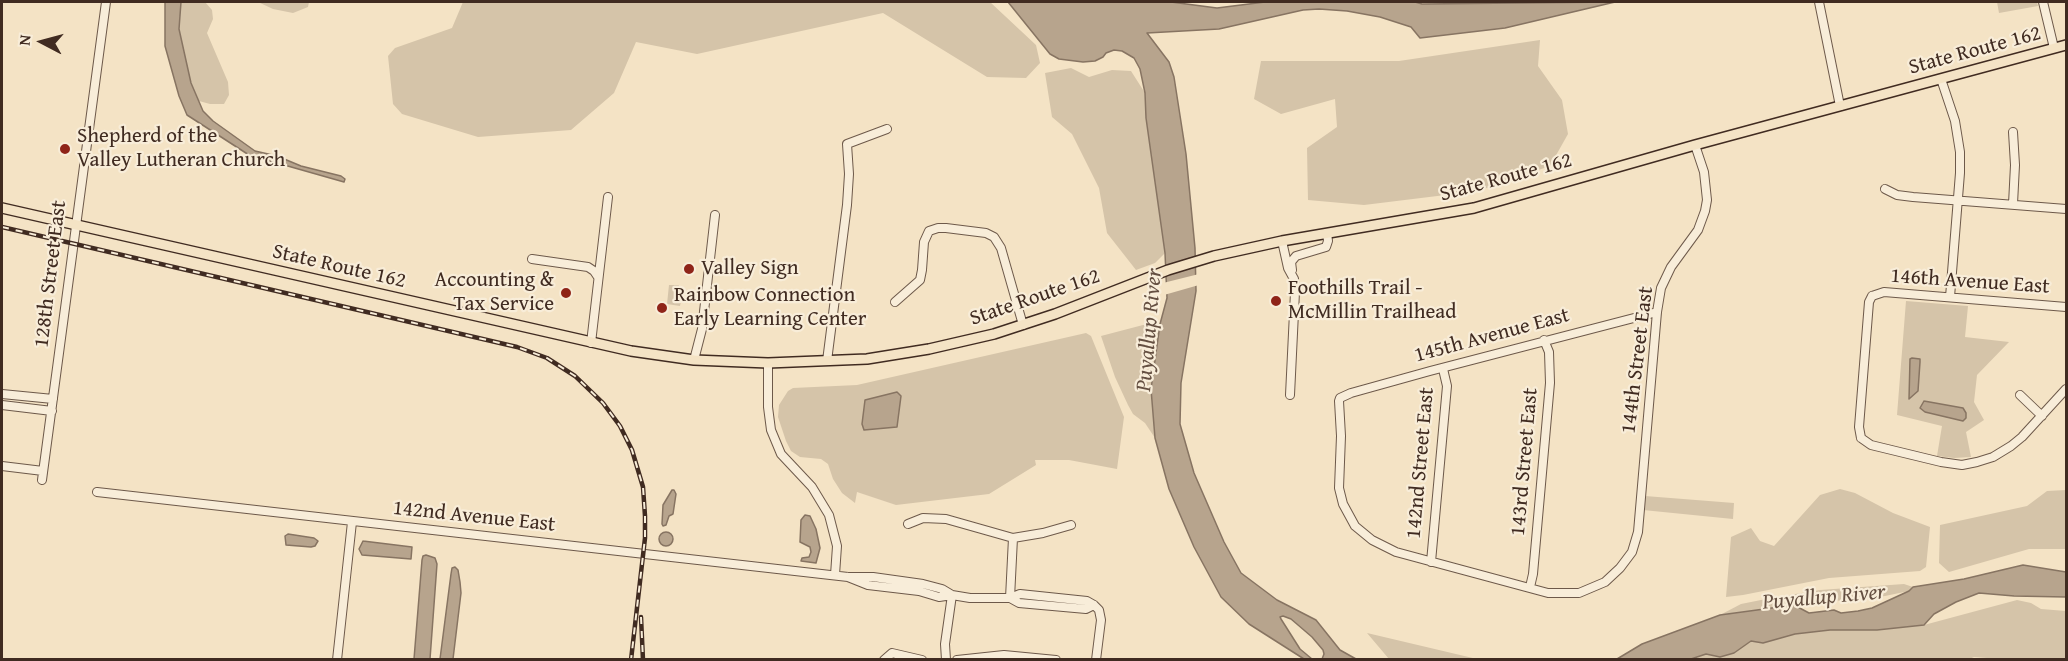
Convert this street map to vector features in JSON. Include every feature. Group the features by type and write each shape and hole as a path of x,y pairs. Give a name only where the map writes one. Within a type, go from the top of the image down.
{"main road":[{"name":"State Route 162","path":"2,208 642,353 694,360 768,363 867,359 929,349 1023,325 1168,270 1214,256 1282,241 1474,208 1695,145 2067,45"}],"street":[{"name":"128th Street East","path":"42,480 106,2"},
{"path":"1820,2 1840,106"},
{"path":"2043,2 2054,48"},
{"path":"1941,79 1955,121 1959,142 1960,167 1950,297"},
{"path":"826,361 847,205 849,174 847,144 887,129"},
{"path":"2013,132 2015,165 2013,204"},
{"name":"144th Street East","path":"1530,587 1548,593 1579,593 1605,582 1628,560 1638,532 1657,312 1666,277 1698,230 1707,200 1704,172 1695,145"},
{"path":"1885,189 1897,195 2067,209"},
{"path":"591,343 608,197"},
{"path":"694,360 702,329 715,215"},
{"path":"895,302 920,280 924,242 929,231 946,228 986,233 994,237 1001,248 1023,325"},
{"path":"1290,394 1295,292 1291,262 1296,256 1326,247 1327,233"},
{"path":"1282,241 1288,268 1292,272"},
{"path":"532,259 588,267 598,274"},
{"name":"146th Avenue East","path":"2042,416 2022,437 1993,457 1962,465 1871,445 1859,440 1858,427 1870,293 1884,292 2067,307"},
{"name":"145th Avenue East","path":"1431,562 1382,547 1362,533 1351,519 1343,504 1339,488 1340,398 1351,393 1544,340 1657,312"},
{"name":"143rd Street East","path":"1530,587 1550,383 1549,352 1544,340"},
{"path":"768,363 768,407 771,430 781,454 812,487 829,515 837,546 835,575"},
{"name":"142nd Street East","path":"1431,562 1447,386 1443,369"},
{"path":"2020,395 2042,416 2067,389"},
{"path":"2,394 53,399"},
{"path":"2,405 52,411"},
{"path":"2,466 44,471"},
{"name":"142nd Avenue East","path":"97,492 835,575 868,585 919,591 939,597 952,595 970,598 1010,598 1019,603 1086,609 1094,605 1100,612 1101,620 1096,660"},
{"path":"908,524 923,518 946,519 1013,538 1071,525"},
{"path":"337,660 352,522"},
{"path":"1010,598 1013,538"},
{"path":"1431,562 1530,587"},
{"path":"946,660 945,644 952,595"},
{"path":"886,657 896,654 922,660"},
{"path":"957,660 1004,655 1056,660"}],"shaded area":[{"path":"165,2 181,2 179,29 191,83 203,111 213,121 255,151 341,176 345,179 344,182 249,155 187,115 179,96 165,46"},
{"path":"181,2 205,2 212,10 213,19 207,33 228,82 229,95 224,104 199,101 191,83 179,29"},
{"path":"258,2 309,2 308,7 293,13 273,9"},
{"path":"463,2 990,2 1036,45 1040,63 1026,78 987,77 883,13 697,54 636,42 614,93 571,130 478,137 402,114 393,104 388,56 395,48 452,28"},
{"path":"1008,2 1171,2 1217,8 1265,2 1415,2 1422,4 1615,2 1505,28 1420,38 1411,27 1380,17 1319,9 1303,10 1219,29 1147,33 1169,62 1174,77 1186,154 1195,248 1196,291 1181,383 1180,424 1194,473 1224,542 1241,573 1277,600 1316,620 1340,650 1356,659 1322,659 1323,650 1312,637 1291,619 1283,616 1280,617 1300,649 1312,659 1304,659 1249,624 1221,597 1194,547 1169,489 1155,438 1151,389 1160,324 1167,298 1165,253 1140,69 1134,58 1122,51 1114,50 1095,61 1059,59 1050,54"},
{"path":"1997,2 2037,2 2038,6 1999,13"},
{"path":"1540,40 1538,66 1562,100 1568,134 1550,166 1478,191 1364,205 1308,200 1307,148 1337,127 1335,99 1281,114 1254,99 1261,61 1399,61"},
{"path":"1071,68 1089,77 1112,70 1131,71 1145,93 1146,118 1165,253 1155,263 1136,270 1107,233 1099,188 1072,134 1052,117 1045,73"},
{"path":"669,285 679,285 677,300 681,301 680,306 667,304"},
{"path":"1906,301 1968,306 1965,337 2009,342 1977,375 1974,402 1984,420 1966,432 1971,457 1937,456 1942,426 1897,415"},
{"path":"1160,324 1151,389 1155,438 1145,423 1133,414 1128,405 1115,377 1101,336 1143,325"},
{"path":"1086,333 1091,336 1124,417 1117,469 1069,460 1035,460 1036,465 989,494 896,505 857,492 855,503 842,493 833,479 828,464 821,459 800,457 791,451 778,417 779,405 788,391 793,388 857,385"},
{"path":"1910,359 1920,359 1918,391 1909,399"},
{"path":"897,392 901,396 897,427 864,430 862,424 865,400"},
{"path":"1924,401 1963,408 1966,418 1963,421 1925,412 1920,408"},
{"path":"1840,489 1855,493 1893,513 1930,527 1926,567 1920,571 1829,578 1726,597 1731,537 1751,528 1760,541 1774,546 1820,495"},
{"path":"672,490 676,494 673,514 663,526 663,505"},
{"path":"2066,490 2066,549 2029,549 1949,572 1939,563 1940,525 2027,506 2047,491"},
{"path":"1645,496 1734,503 1733,519 1643,510"},
{"path":"805,515 810,516 816,529 820,548 816,563 801,561 802,558 809,557 811,552 810,547 800,542 801,520"},
{"path":"663,532 669,532 673,539 669,546 663,546 659,542 659,536"},
{"path":"288,534 314,538 318,541 315,546 311,547 286,545 285,536"},
{"path":"363,541 412,547 411,559 362,555 359,549"},
{"path":"426,555 435,558 437,564 430,659 414,659 422,560"},
{"path":"2023,565 2066,572 2066,597 1979,593 1934,614 1924,625 1795,634 1763,643 1751,641 1734,653 1720,657 1706,654 1691,659 1617,659 1642,644 1720,615 1794,605 1809,613 1834,610 1841,613 1858,611 1872,608 1913,587 1964,579"},
{"path":"455,567 458,570 461,593 453,659 440,659 451,574 452,568"},
{"path":"1904,584 1913,587 1909,591 1885,596 1844,601 1812,599 1794,605 1720,615 1741,604 1771,598 1820,590"},
{"path":"2017,600 2031,603 2041,609 2066,611 2066,659 2013,660 1974,657 1967,660 1691,660 1706,654 1721,657 1734,653 1751,641 1763,643 1795,634 1830,630 1877,630 1924,625"},
{"path":"1367,633 1477,659 1389,659"}],"pier":[{"path":"1199,274 1199,285 1164,295 1163,283"}],"railway":[{"path":"2,227 517,347 547,358 575,376 603,403 620,426 632,450 643,487 645,538 631,660"},
{"path":"641,617 643,660"}],"place":[{"name":"Shepherd of the Valley Lutheran Church","path":"65,149"},
{"name":"Valley Sign","path":"689,269"},
{"name":"Accounting & Tax Service","path":"566,293"},
{"name":"Foothills Trail - McMillin Trailhead","path":"1276,301"},
{"name":"Rainbow Connection Early Learning Center","path":"662,308"}],"water label":[{"name":"Puyallup River","path":"1150,330"},
{"name":"Puyallup River","path":"1824,598"}]}
